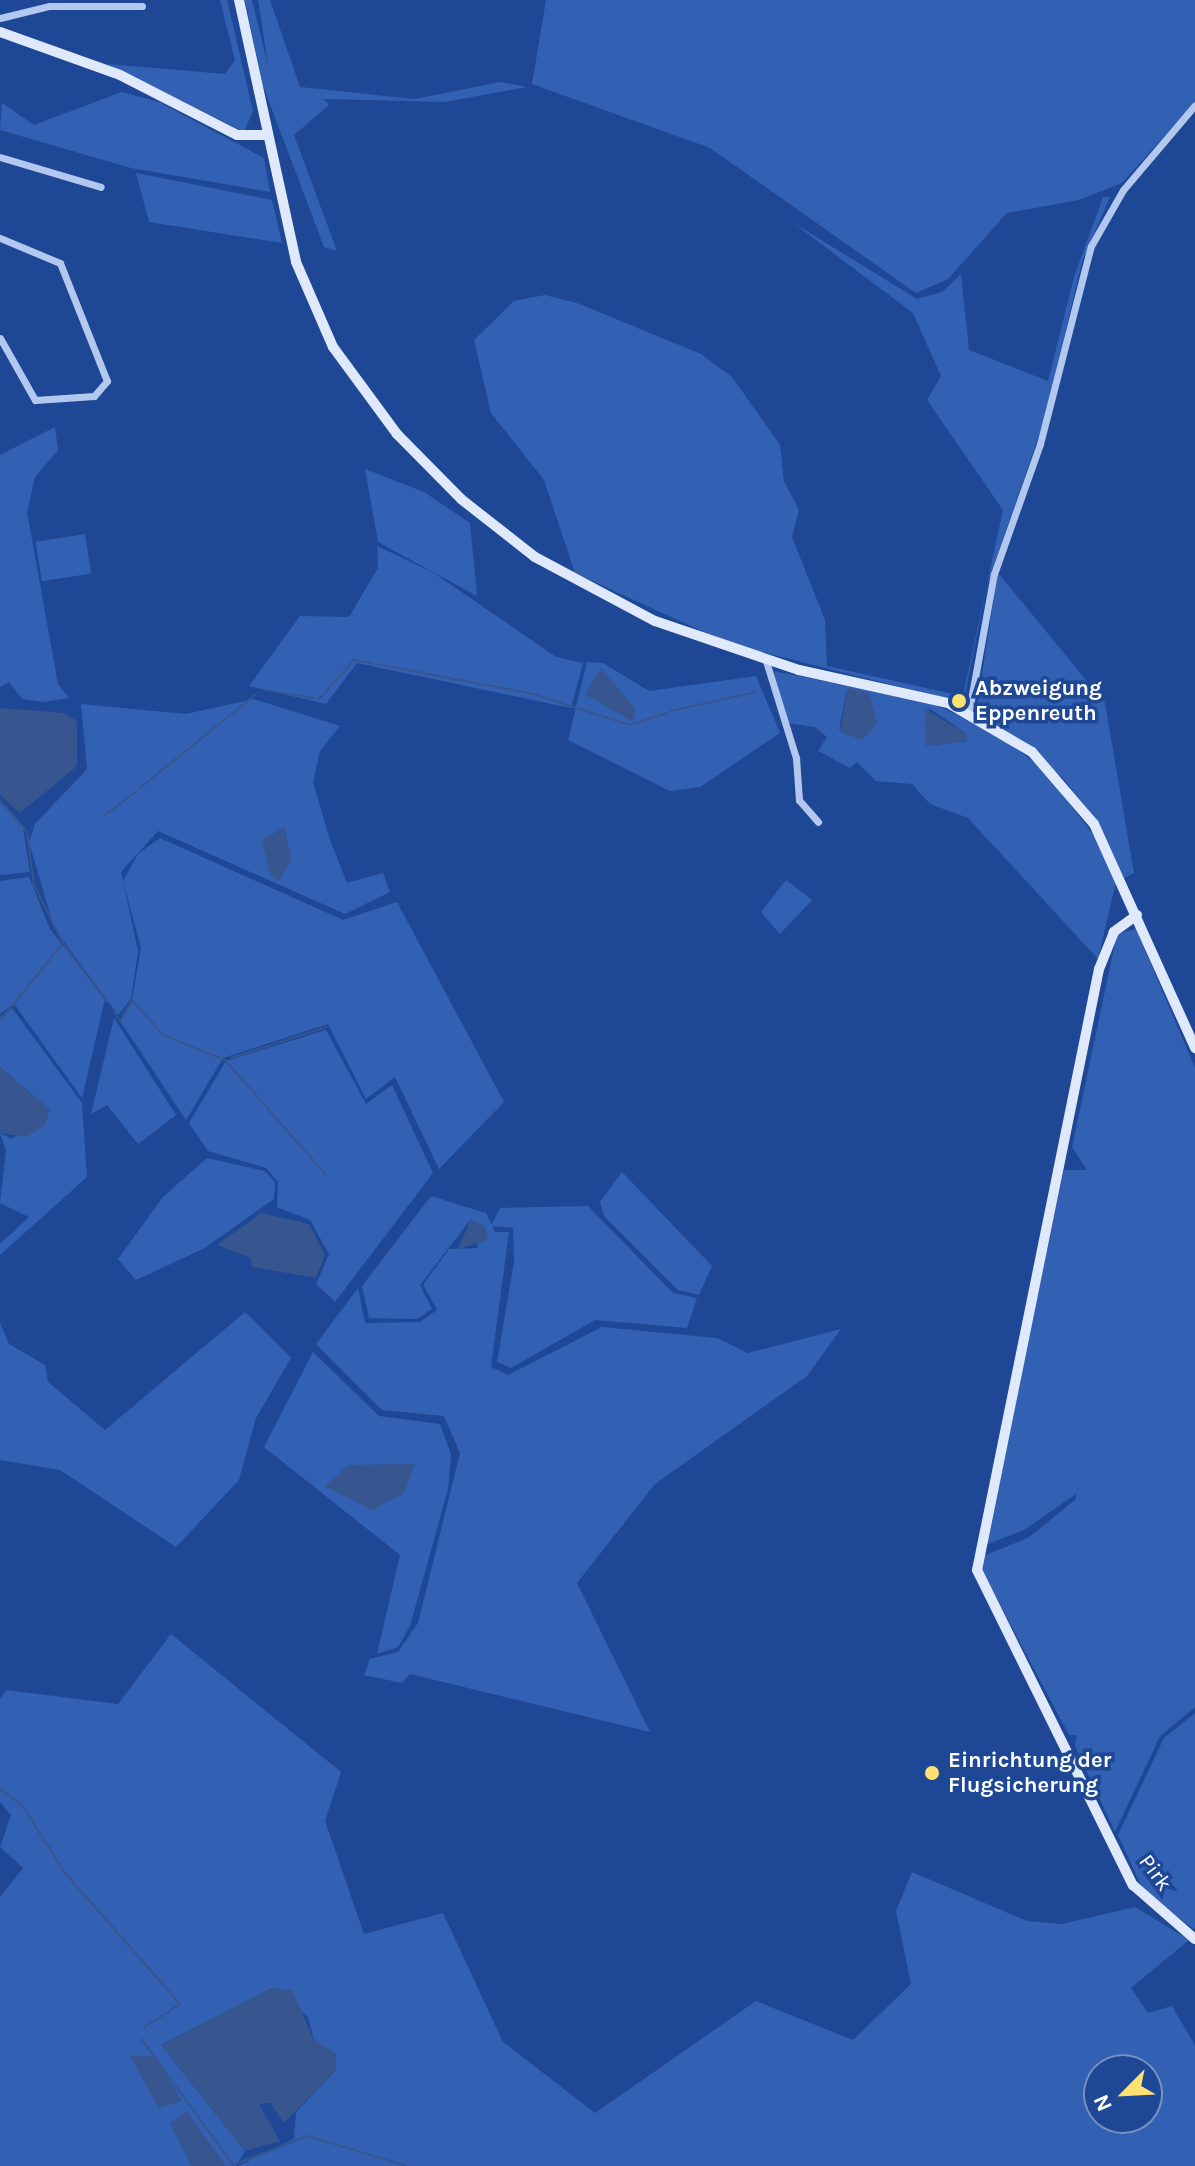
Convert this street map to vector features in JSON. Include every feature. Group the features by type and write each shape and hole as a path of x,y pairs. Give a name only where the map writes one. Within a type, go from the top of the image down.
{"main road":[{"path":"239,0 285,228 313,306 333,347 397,434 461,499 535,557 682,634 766,661 923,694 969,711 1032,752 1077,800 1137,915 1195,1048"},
{"path":"0,32 120,75 237,135 266,135"},
{"name":"Pirk","path":"1137,915 1114,932 1099,969 976,1554 986,1600 1054,1718 1098,1818 1140,1893 1195,1939"}],"street":[{"path":"0,18 49,6 142,6"},
{"path":"969,711 994,574 1043,432 1091,246 1123,190 1195,105"},
{"path":"0,157 101,187"},
{"path":"0,238 60,263 107,371 94,396 35,400 0,338"},
{"path":"766,661 796,758 799,800 818,822"}],"shaded area":[{"path":"220,0 227,0 253,111 244,132 107,64 225,74 235,60"},
{"path":"245,0 252,0 268,65 258,0 270,0 300,87 415,99 500,82 527,87 445,102 324,99 329,105 294,135 337,251 324,247 263,86"},
{"path":"546,0 1195,0 1195,102 1122,183 1079,200 1007,213 948,279 916,293 710,148 532,84"},
{"path":"122,92 159,102 264,158 270,192 131,168 0,130 2,103 34,125"},
{"path":"136,173 272,200 282,243 149,222"},
{"path":"1103,197 1110,197 1082,262 1043,424 987,585 964,699 952,700 730,644 575,573 544,480 491,413 474,340 514,301 545,295 577,303 701,354 732,377 780,445 784,481 799,510 792,537 825,620 827,666 963,696 1003,510 927,400 941,376 913,313 792,222 917,299 942,292 961,274 969,350 1048,381 1074,277"},
{"path":"55,427 58,450 35,477 27,512 58,684 69,698 43,702 22,699 9,682 0,687 0,455"},
{"path":"365,469 424,492 470,523 477,596 378,542"},
{"path":"85,534 91,574 42,581 36,542"},
{"path":"377,546 434,573 556,657 583,663 571,708 357,663 326,704 249,686 300,616 349,617 378,568"},
{"path":"998,573 1105,703 1134,873 1124,878 1095,818 1063,778 976,712"},
{"path":"587,662 603,663 649,691 756,676 780,733 700,787 670,791 568,740"},
{"path":"601,668 636,710 633,722 585,694"},
{"path":"774,671 931,703 990,729 1041,767 1099,842 1116,882 1098,959 968,818 930,804 912,784 876,781 857,762 850,768 818,751 827,737 815,727 787,723","holes":["847,690 868,697 870,710 839,730","929,708 967,734 967,741 926,746"]},
{"path":"848,688 869,693 877,723 862,740 840,732"},
{"path":"254,699 340,726 320,751 313,782 330,840 347,883 383,873 390,892 345,914 158,831 121,872 138,951 131,999 118,1015 54,928 29,842 35,824 87,769 81,704 186,714"},
{"path":"0,708 64,713 77,721 77,766 20,813 0,795"},
{"path":"925,709 967,734 967,741 926,746"},
{"path":"0,802 23,828 30,872 0,875"},
{"path":"285,827 291,860 279,881 270,875 262,840"},
{"path":"160,838 343,920 397,902 504,1102 439,1169 395,1077 366,1099 328,1024 223,1058 186,1120 120,1021 132,1000 141,948 123,881 138,854"},
{"path":"29,877 50,929 105,999 82,1098 14,1004 0,1014 0,881"},
{"path":"786,880 812,900 780,934 761,912"},
{"path":"1136,929 1195,1068 1195,1707 1160,1736 1115,1832 1075,1746 1077,1735 1069,1735 982,1571 983,1556 1028,1538 1076,1499 1076,1494 1024,1530 985,1545 1064,1170 1087,1170 1072,1147 1117,934"},
{"path":"12,1008 82,1103 87,1177 0,1255 0,1244 29,1217 0,1203 6,1151 0,1133 12,1139 50,1110 0,1067 0,1017"},
{"path":"114,1018 176,1115 138,1144 107,1105 91,1114"},
{"path":"326,1030 366,1104 392,1085 433,1173 335,1302 316,1284 329,1254 310,1220 277,1207 278,1182 266,1168 208,1151 189,1123 226,1061"},
{"path":"0,1067 50,1110 45,1125 26,1137 0,1133"},
{"path":"207,1158 265,1171 275,1182 274,1199 203,1249 136,1280 118,1259 163,1197"},
{"path":"622,1172 712,1266 699,1295 678,1290 604,1216 600,1202"},
{"path":"431,1196 486,1213 495,1232 509,1232 491,1367 508,1375 602,1327 717,1338 748,1353 841,1329 807,1376 655,1484 577,1583 650,1732 410,1674 402,1683 364,1675 370,1659 398,1652 418,1623 460,1453 444,1416 382,1410 316,1344 358,1288 365,1323 420,1322 437,1310 423,1285 449,1249 478,1248 471,1219 420,1285 432,1309 417,1319 369,1318 362,1286"},
{"path":"588,1206 673,1293 697,1298 687,1328 595,1320 511,1368 497,1362 514,1262 513,1228 491,1226 500,1208"},
{"path":"261,1213 309,1224 325,1255 316,1278 253,1267 250,1258 217,1245"},
{"path":"471,1219 485,1226 488,1240 458,1249"},
{"path":"245,1312 291,1358 256,1418 239,1480 176,1547 60,1470 0,1460 0,1323 9,1344 45,1365 48,1382 105,1430"},
{"path":"313,1352 379,1416 440,1424 451,1454 448,1489 410,1626 398,1647 377,1654 400,1555 264,1447"},
{"path":"415,1464 404,1493 372,1510 325,1486 349,1465"},
{"path":"171,1634 341,1772 325,1821 364,1934 443,1913 503,2042 595,2113 756,2001 853,2040 911,1984 896,1911 912,1872 1027,1921 1062,1924 1135,1907 1189,1940 1131,1988 1148,2013 1172,2006 1195,2045 1195,2166 238,2166 294,2139 296,2112 336,2070 336,2054 314,2040 308,2017 272,1988 161,2045 245,2151 236,2166 225,2166 170,2123 192,2166 0,2166 0,1897 23,1868 0,1847 11,1815 0,1802 0,1699 6,1690 118,1704"},
{"path":"1195,1713 1195,1930 1144,1892 1118,1835 1164,1738"},
{"path":"272,1988 292,1990 314,2040 336,2054 336,2070 284,2123 270,2103 259,2104 280,2141 245,2151 161,2045"},
{"path":"130,2056 154,2056 182,2101 159,2108"},
{"path":"187,2111 225,2166 192,2166 170,2123"}],"waterway":[{"path":"319,699 354,660 371,663"},
{"path":"376,664 533,694 630,725 667,713"},
{"path":"265,690 312,698"},
{"path":"671,711 756,692"},
{"path":"140,788 256,694"},
{"path":"105,815 135,792"},
{"path":"0,800 27,832 34,885 63,943 0,1021"},
{"path":"64,945 107,1002"},
{"path":"114,1012 120,1021 132,1000 163,1035 225,1060 326,1175"},
{"path":"231,1058 326,1027"},
{"path":"0,1789 22,1805 65,1873 180,2004 143,2028"},
{"path":"141,2038 233,2165 308,2136 407,2166"}],"place":[{"name":"Abzweigung Eppenreuth","path":"959,701"},
{"name":"Einrichtung der Flugsicherung","path":"932,1773"}]}
